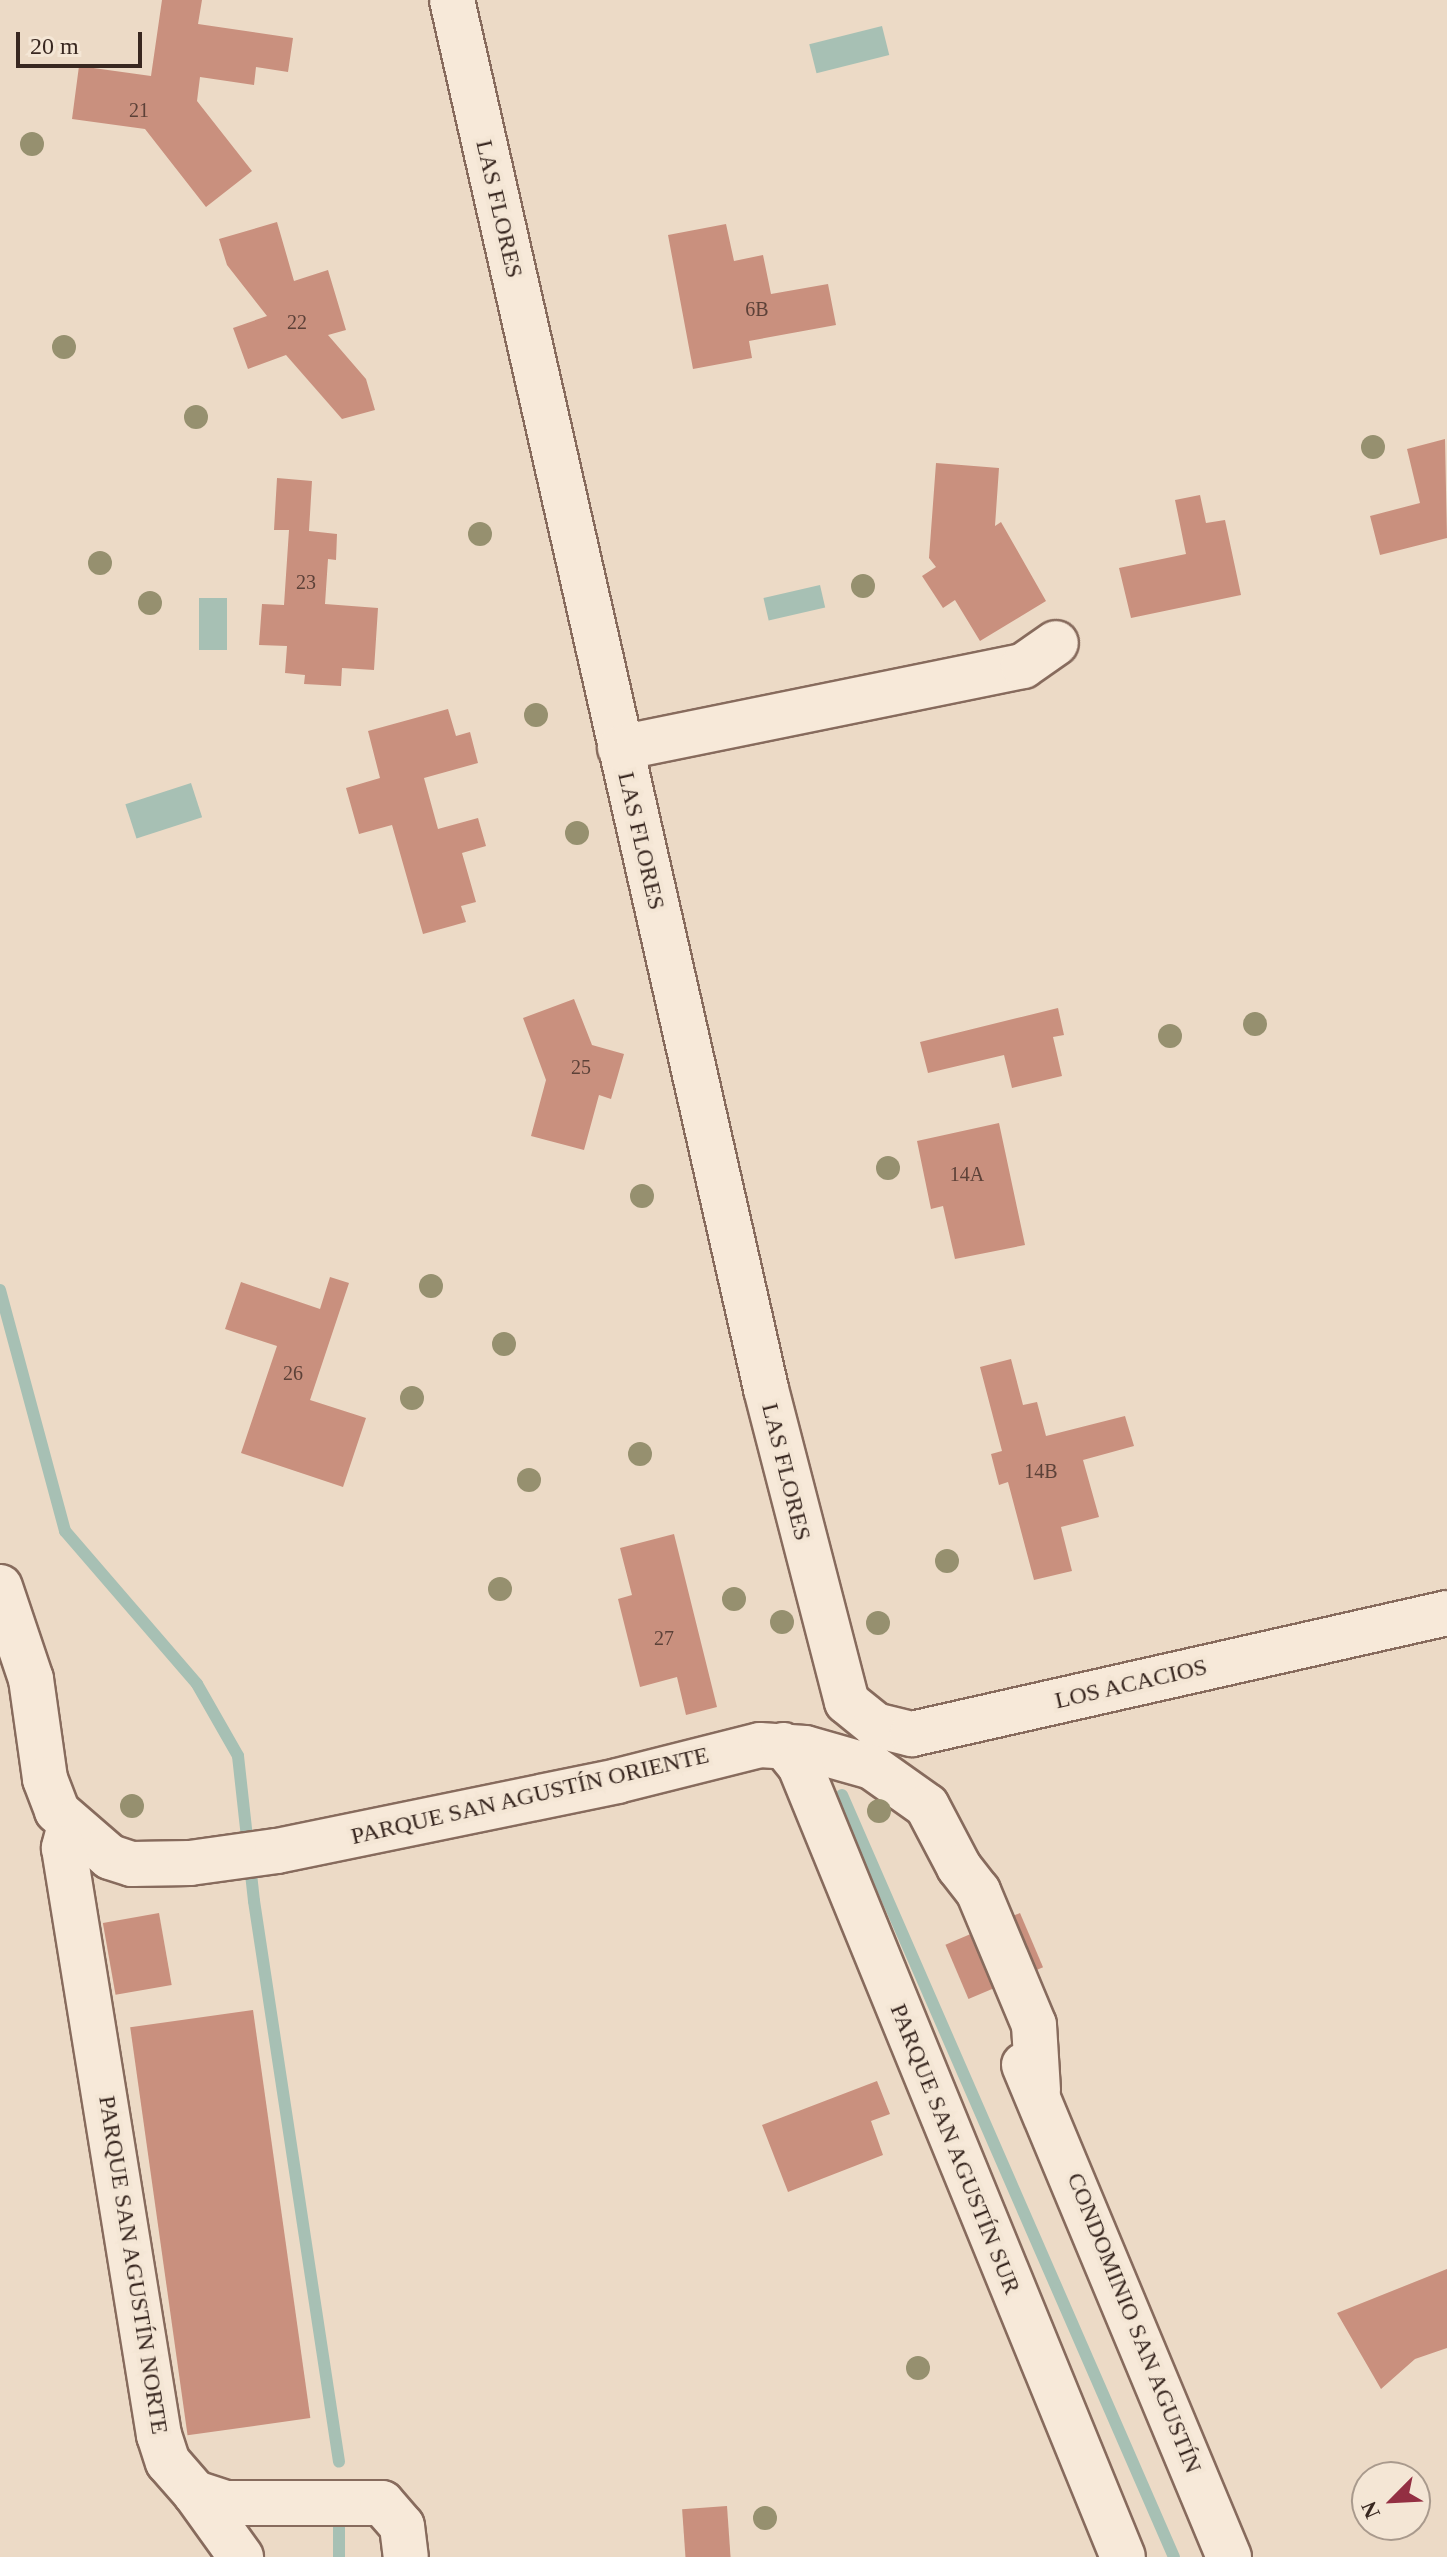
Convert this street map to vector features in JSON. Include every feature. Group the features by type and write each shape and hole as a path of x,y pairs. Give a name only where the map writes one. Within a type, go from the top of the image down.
{"street":[{"name":"LAS FLORES","path":"452,0 620,748 837,1680"},
{"path":"620,748 1023,666 1056,643"},
{"path":"0,1587 31,1679 45,1779 57,1811 70,1825"},
{"name":"LOS ACACIOS","path":"837,1680 856,1712 886,1730 912,1734 1447,1613"},
{"name":"PARQUE SAN AGUSTÍN ORIENTE","path":"70,1825 110,1857 132,1864 190,1863 277,1851 617,1781 723,1752 783,1745"},
{"name":"CONDOMINIO SAN AGUSTÍN","path":"783,1745 872,1767 913,1793 943,1830 959,1867 985,1904 1034,2025 1038,2090 1229,2557"},
{"name":"PARQUE SAN AGUSTÍN SUR","path":"783,1745 810,1790 1123,2557"},
{"name":"PARQUE SAN AGUSTÍN NORTE","path":"70,1825 64,1848 159,2435 168,2462 195,2493 241,2557"},
{"path":"195,2493 226,2503 382,2503 402,2526 406,2557"}],"shaded area":[{"path":"882,26 889,55 816,73 809,44"},
{"path":"820,585 825,607 769,620 763,598"},
{"path":"199,598 227,598 227,650 199,650"},
{"path":"191,783 202,817 137,839 125,804"}],"building":[{"path":"162,0 202,0 198,24 293,38 288,72 256,67 254,85 200,77 197,101 252,171 206,207 145,129 72,119 79,66 151,76"},
{"path":"277,222 294,281 328,270 346,330 328,335 366,379 375,410 342,419 286,355 248,369 233,328 267,316 227,265 219,239"},
{"path":"726,224 734,261 763,255 771,294 828,284 836,325 749,341 752,358 693,369 668,235"},
{"path":"1445,439 1447,538 1380,555 1370,516 1420,503 1407,449"},
{"path":"936,463 999,468 995,526 1001,522 1046,601 980,641 955,600 943,608 922,576 936,567 929,558"},
{"path":"277,478 312,481 309,531 337,534 336,560 328,559 325,604 378,608 374,670 342,668 341,686 304,684 305,675 285,673 287,646 259,645 262,604 284,605 289,530 274,530"},
{"path":"1200,495 1206,523 1225,520 1241,595 1131,618 1119,568 1186,554 1175,500"},
{"path":"448,709 456,736 470,732 478,763 424,778 438,829 478,818 486,846 462,853 476,902 461,906 466,922 423,934 392,825 359,834 346,788 380,778 368,731"},
{"path":"574,999 592,1045 624,1054 611,1099 599,1095 584,1150 531,1136 546,1080 523,1018"},
{"path":"1058,1008 1064,1035 1053,1037 1062,1076 1012,1088 1004,1055 928,1073 920,1042"},
{"path":"999,1123 1025,1245 955,1259 943,1206 931,1209 917,1141"},
{"path":"330,1277 349,1283 310,1400 366,1418 343,1487 241,1453 277,1346 225,1329 241,1282 320,1309"},
{"path":"1011,1359 1023,1405 1037,1402 1046,1436 1125,1416 1134,1446 1083,1460 1099,1517 1061,1527 1072,1571 1034,1580 1008,1482 999,1485 991,1454 1002,1451 980,1367"},
{"path":"674,1534 717,1707 686,1715 677,1677 640,1687 618,1599 632,1595 620,1548"},
{"path":"159,1913 172,1985 116,1995 103,1923"},
{"path":"1020,1913 1043,1967 968,1999 945,1945"},
{"path":"253,2010 310,2418 188,2435 130,2027"},
{"path":"877,2081 890,2114 871,2121 883,2155 788,2192 762,2125"},
{"path":"1447,2269 1447,2348 1415,2359 1381,2389 1337,2313"},
{"path":"727,2506 731,2557 685,2557 682,2509"}],"waterway":[{"path":"0,1290 65,1531 197,1684 238,1756 254,1901 339,2462"},
{"path":"842,1795 1174,2557"},
{"path":"339,2523 339,2557"}]}
